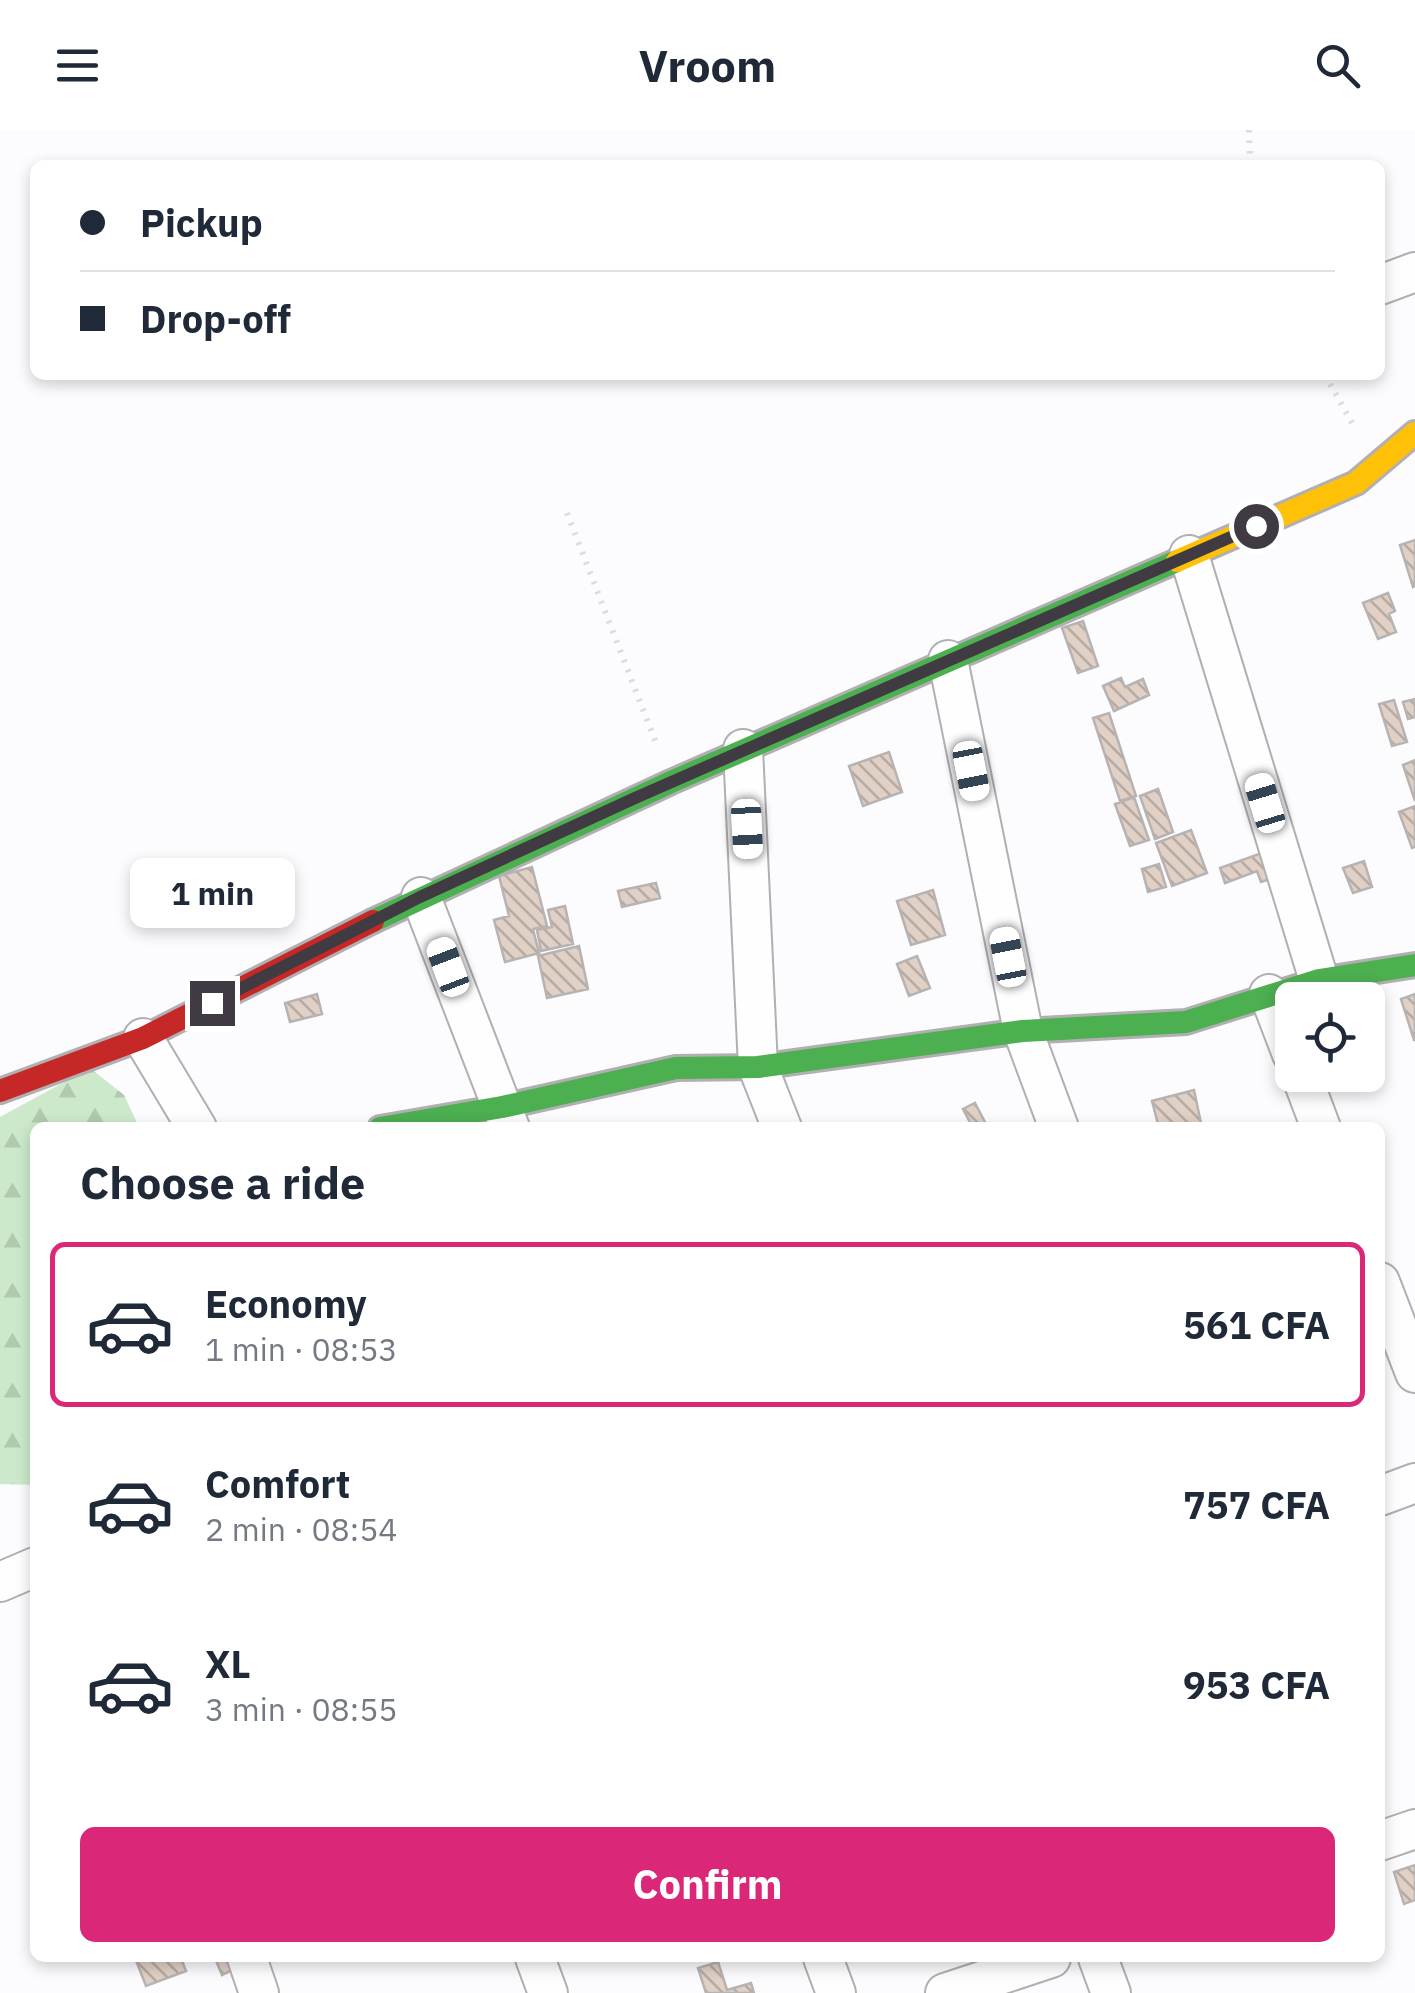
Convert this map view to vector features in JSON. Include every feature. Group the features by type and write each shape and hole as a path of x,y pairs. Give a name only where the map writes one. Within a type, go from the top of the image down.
{"street":[{"path":"1385,283 1415,272"},
{"path":"0,1091 143,1038 420,897 671,782 1356,483 1415,433"},
{"path":"1189,555 1319,980"},
{"path":"948,660 1023,1031 1057,1122"},
{"path":"744,750 758,1067 780,1122"},
{"path":"420,897 506,1117"},
{"path":"449,1122 506,1117 676,1068 758,1067 1023,1031 1186,1022 1319,980 1415,965"},
{"path":"1270,994 1275,1008"},
{"path":"143,1038 193,1122"},
{"path":"1307,1092 1319,1122"},
{"path":"1385,1295 1415,1372"},
{"path":"1385,1494 1415,1483"},
{"path":"0,1582 30,1569"},
{"path":"1385,1839 1415,1829"},
{"path":"248,1962 259,1993"},
{"path":"536,1962 548,1993"},
{"path":"825,1962 836,1993"},
{"path":"945,1993 1039,1962"},
{"path":"1099,1962 1110,1993"}],"path":[{"path":"1249,130 1250,160"},
{"path":"1328,380 1376,466"},
{"path":"567,513 671,782"}],"green space":[{"path":"90,1068 124,1095 137,1122 30,1122 30,1485 0,1484 0,1117"}],"building":[{"path":"1415,540 1415,586 1413,587 1400,545"},
{"path":"1388,593 1395,611 1389,614 1396,632 1378,639 1363,603"},
{"path":"1083,621 1098,666 1078,673 1062,628"},
{"path":"1121,678 1125,687 1143,679 1149,695 1114,711 1103,686"},
{"path":"1415,699 1415,717 1408,719 1403,702"},
{"path":"1394,700 1407,742 1392,746 1379,704"},
{"path":"1109,713 1136,796 1120,801 1093,718"},
{"path":"889,752 902,792 863,806 849,766"},
{"path":"1415,760 1415,801 1403,765"},
{"path":"1158,789 1173,832 1155,839 1140,796"},
{"path":"1134,797 1149,840 1130,846 1115,804"},
{"path":"1415,806 1415,847 1412,848 1399,812"},
{"path":"1191,830 1207,873 1172,886 1156,843"},
{"path":"1267,851 1276,877 1261,882 1257,871 1225,883 1220,868"},
{"path":"1364,861 1372,887 1353,893 1343,868"},
{"path":"1159,864 1166,887 1148,892 1142,869"},
{"path":"532,867 547,926 533,929 539,953 505,962 494,920 509,916 499,876"},
{"path":"656,883 660,898 622,907 618,891"},
{"path":"933,890 945,935 911,945 897,901"},
{"path":"565,906 573,944 541,951 537,930 552,927 548,910"},
{"path":"579,946 588,989 547,998 538,956"},
{"path":"917,956 930,988 909,996 897,964"},
{"path":"317,994 322,1014 290,1022 285,1003"},
{"path":"1415,994 1415,1040 1414,1040 1401,999"},
{"path":"1194,1090 1201,1122 1157,1122 1152,1101"},
{"path":"975,1103 985,1122 970,1122 963,1109"},
{"path":"1415,1865 1415,1900 1404,1904 1394,1872"},
{"path":"137,1962 183,1962 186,1971 146,1986"},
{"path":"217,1962 237,1962 239,1967 222,1975"},
{"path":"718,1962 727,1990 751,1983 754,1993 706,1993 698,1968"}],"traffic: fast":[{"path":"373,921 671,782 1177,561"},
{"path":"415,1122 676,1068 758,1067 1023,1031 1186,1022 1319,980 1415,965"}],"traffic: slow":[{"path":"1177,561 1356,483 1415,433"}],"traffic: jam":[{"path":"0,1091 143,1038 373,921"}],"route":[{"path":"212,1003 420,897 635,798 1256,526"}]}
